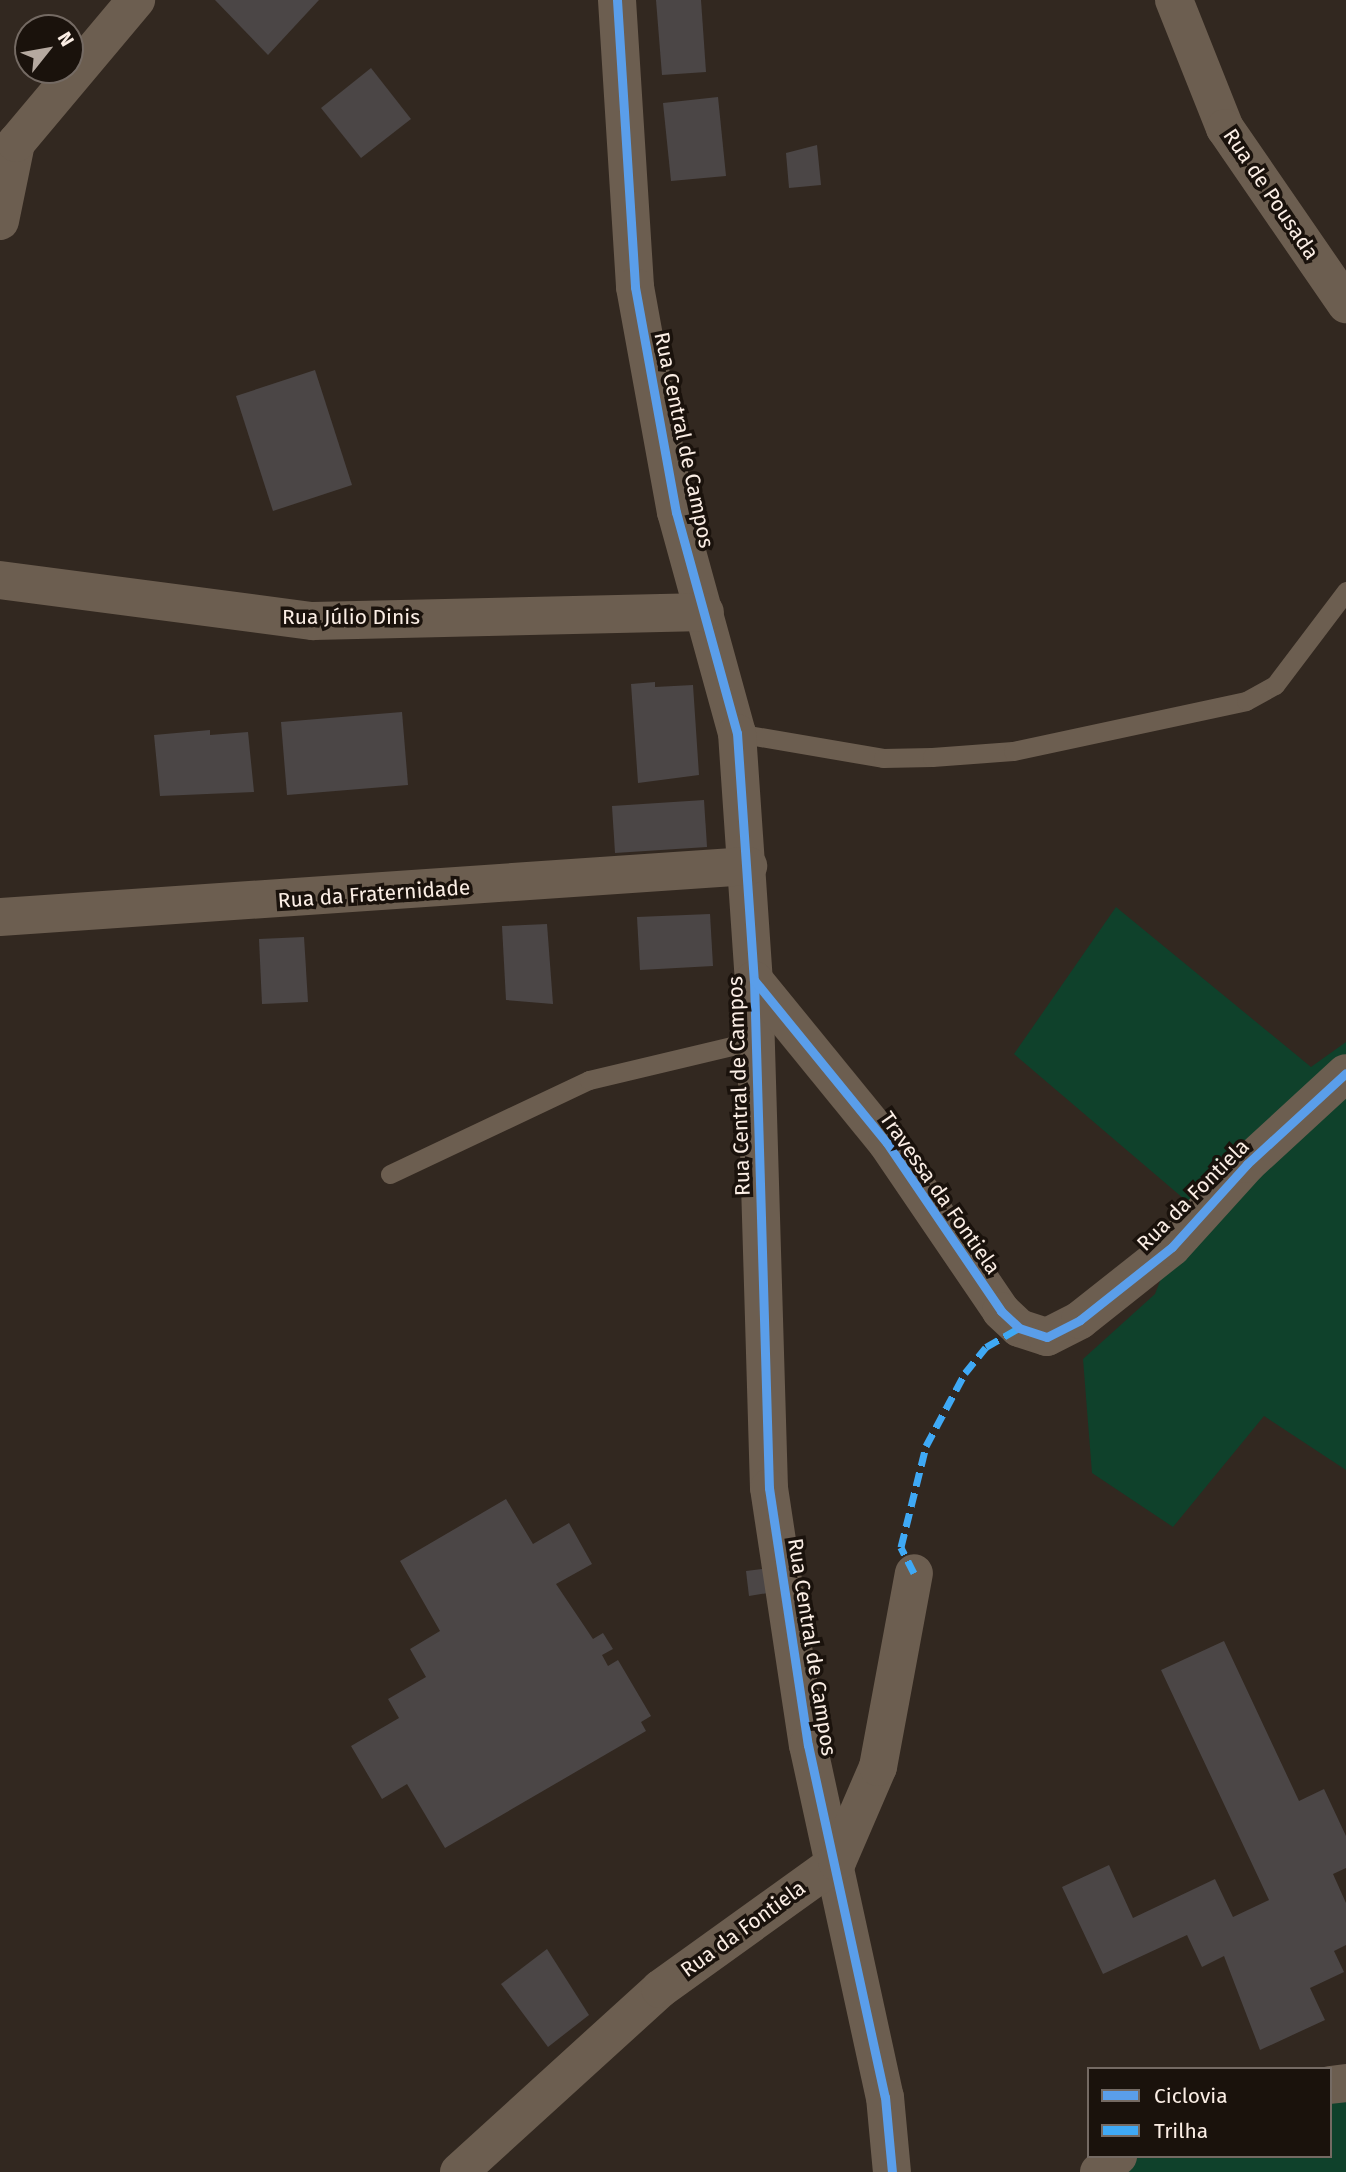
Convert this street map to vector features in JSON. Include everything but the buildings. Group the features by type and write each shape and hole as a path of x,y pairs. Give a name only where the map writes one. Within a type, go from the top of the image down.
{"street":[{"path":"0,221 16,144 136,0"},
{"name":"Rua Central de Campos","path":"617,0 635,287 676,512 737,733 748,866 757,1041 769,1488 808,1745 837,1862 885,2097 892,2172"},
{"name":"Rua de Pousada","path":"1174,0 1225,128 1346,304"},
{"name":"Rua Júlio Dinis","path":"0,580 313,621 705,612"},
{"name":"Rua da Fraternidade","path":"0,917 748,866"},
{"name":"Travessa da Fontiela","path":"754,980 794,1026 1018,1328"},
{"name":"Rua da Fontiela","path":"1018,1328 1047,1337 1080,1320 1172,1247 1247,1164 1346,1073"},
{"path":"837,1862 878,1768 914,1573"},
{"name":"Rua da Fontiela","path":"459,2172 660,1989 837,1862"},
{"path":"1099,2172 1116,2158"}],"lane":[{"path":"737,733 883,758 932,757 1013,751 1246,701 1275,685 1346,591"},
{"path":"390,1174 589,1080 757,1041 794,1026"}],"green space":[{"path":"1116,907 1311,1067 1346,1042 1346,1470 1264,1416 1173,1527 1092,1473 1083,1359 1155,1294 1190,1204 1014,1054"},
{"path":"1346,2067 1346,2172 1082,2172 1100,2158 1332,2158 1332,2069"}],"marked path":[{"path":"914,1573 901,1547 926,1446 965,1373 986,1347 1019,1328"}],"cycle path":[{"path":"617,0 635,287 676,512 737,733 754,980 769,1488 808,1745 885,2097 892,2172"},
{"path":"754,980 887,1143 1001,1311 1019,1328 1047,1337 1080,1320 1172,1247 1247,1164 1346,1073"}]}
